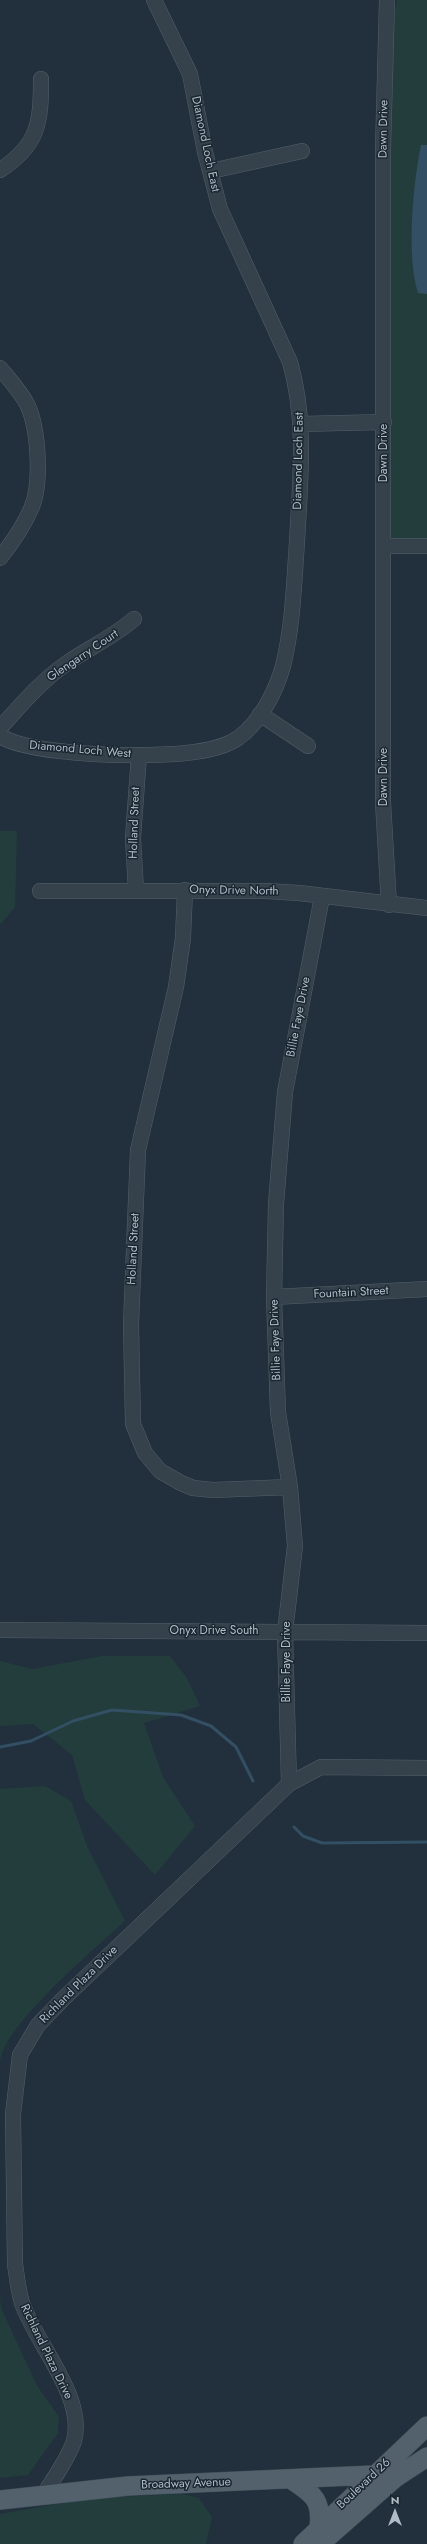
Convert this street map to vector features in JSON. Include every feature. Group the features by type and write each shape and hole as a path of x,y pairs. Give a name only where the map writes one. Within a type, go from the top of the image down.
{"main road":[{"name":"Boulevard 26","path":"303,2544 319,2536 373,2475 427,2426"},
{"path":"319,2536 396,2478 427,2457"},
{"name":"Broadway Avenue","path":"0,2500 128,2486 292,2480 373,2475"},
{"path":"292,2480 312,2495 318,2503 321,2511 319,2536"}],"street":[{"name":"Diamond Loch East","path":"139,755 209,749 237,739 252,725 270,699 283,667 290,622 299,500 301,424 298,388 290,362 220,209 190,74 154,0"},
{"name":"Dawn Drive","path":"387,0 383,149 383,802 389,905"},
{"path":"0,170 22,151 38,126 41,114 41,79"},
{"path":"211,171 302,151"},
{"path":"0,368 28,406 35,432 37,456 35,496 31,509 15,539 0,558"},
{"path":"301,424 384,422"},
{"path":"383,546 427,546"},
{"name":"Glengarry Court","path":"0,728 48,677 67,663 112,637 134,620"},
{"path":"260,714 308,746"},
{"name":"Diamond Loch West","path":"0,736 30,747 139,755"},
{"name":"Holland Street","path":"136,890 133,838 139,755"},
{"name":"Onyx Drive North","path":"40,891 185,890 299,893 389,905 427,908"},
{"name":"Holland Street","path":"185,890 183,938 176,987 138,1150 131,1324 133,1424 145,1453 160,1471 181,1483 214,1490 290,1486"},
{"name":"Billie Faye Drive","path":"289,1784 285,1632 295,1546 290,1486 278,1412 274,1297 276,1204 285,1092 322,897"},
{"name":"Fountain Street","path":"274,1297 427,1289"},
{"name":"Onyx Drive South","path":"0,1630 427,1633"},
{"name":"Richland Plaza Drive","path":"44,2494 74,2441 76,2424 67,2392 23,2304 18,2285 15,2264 13,2114 20,2055 38,2025 63,1999 289,1784 322,1767 427,1768"}],"green space":[{"path":"397,0 427,0 427,539 389,539 386,63"},
{"path":"0,831 17,831 15,907 0,925"},
{"path":"102,1656 170,1656 187,1678 200,1706 144,1723 163,1777 195,1826 155,1875 85,1800 72,1755 33,1724 0,1726 0,1661 32,1669"},
{"path":"45,1786 71,1801 87,1846 125,1921 52,1988 33,2009 16,2029 5,2048 0,2063 0,1789"},
{"path":"0,2295 1,2308 36,2384 59,2417 58,2433 28,2475 0,2478"},
{"path":"183,2494 199,2498 212,2517 206,2544 0,2544 0,2514 92,2498"}],"water":[{"path":"421,145 427,145 427,294 418,293 414,278 412,260 413,199"}],"waterway":[{"path":"0,1747 31,1741 73,1721 112,1710 181,1715 211,1726 236,1747 253,1781"},
{"path":"294,1827 303,1836 322,1843 427,1842"}]}
